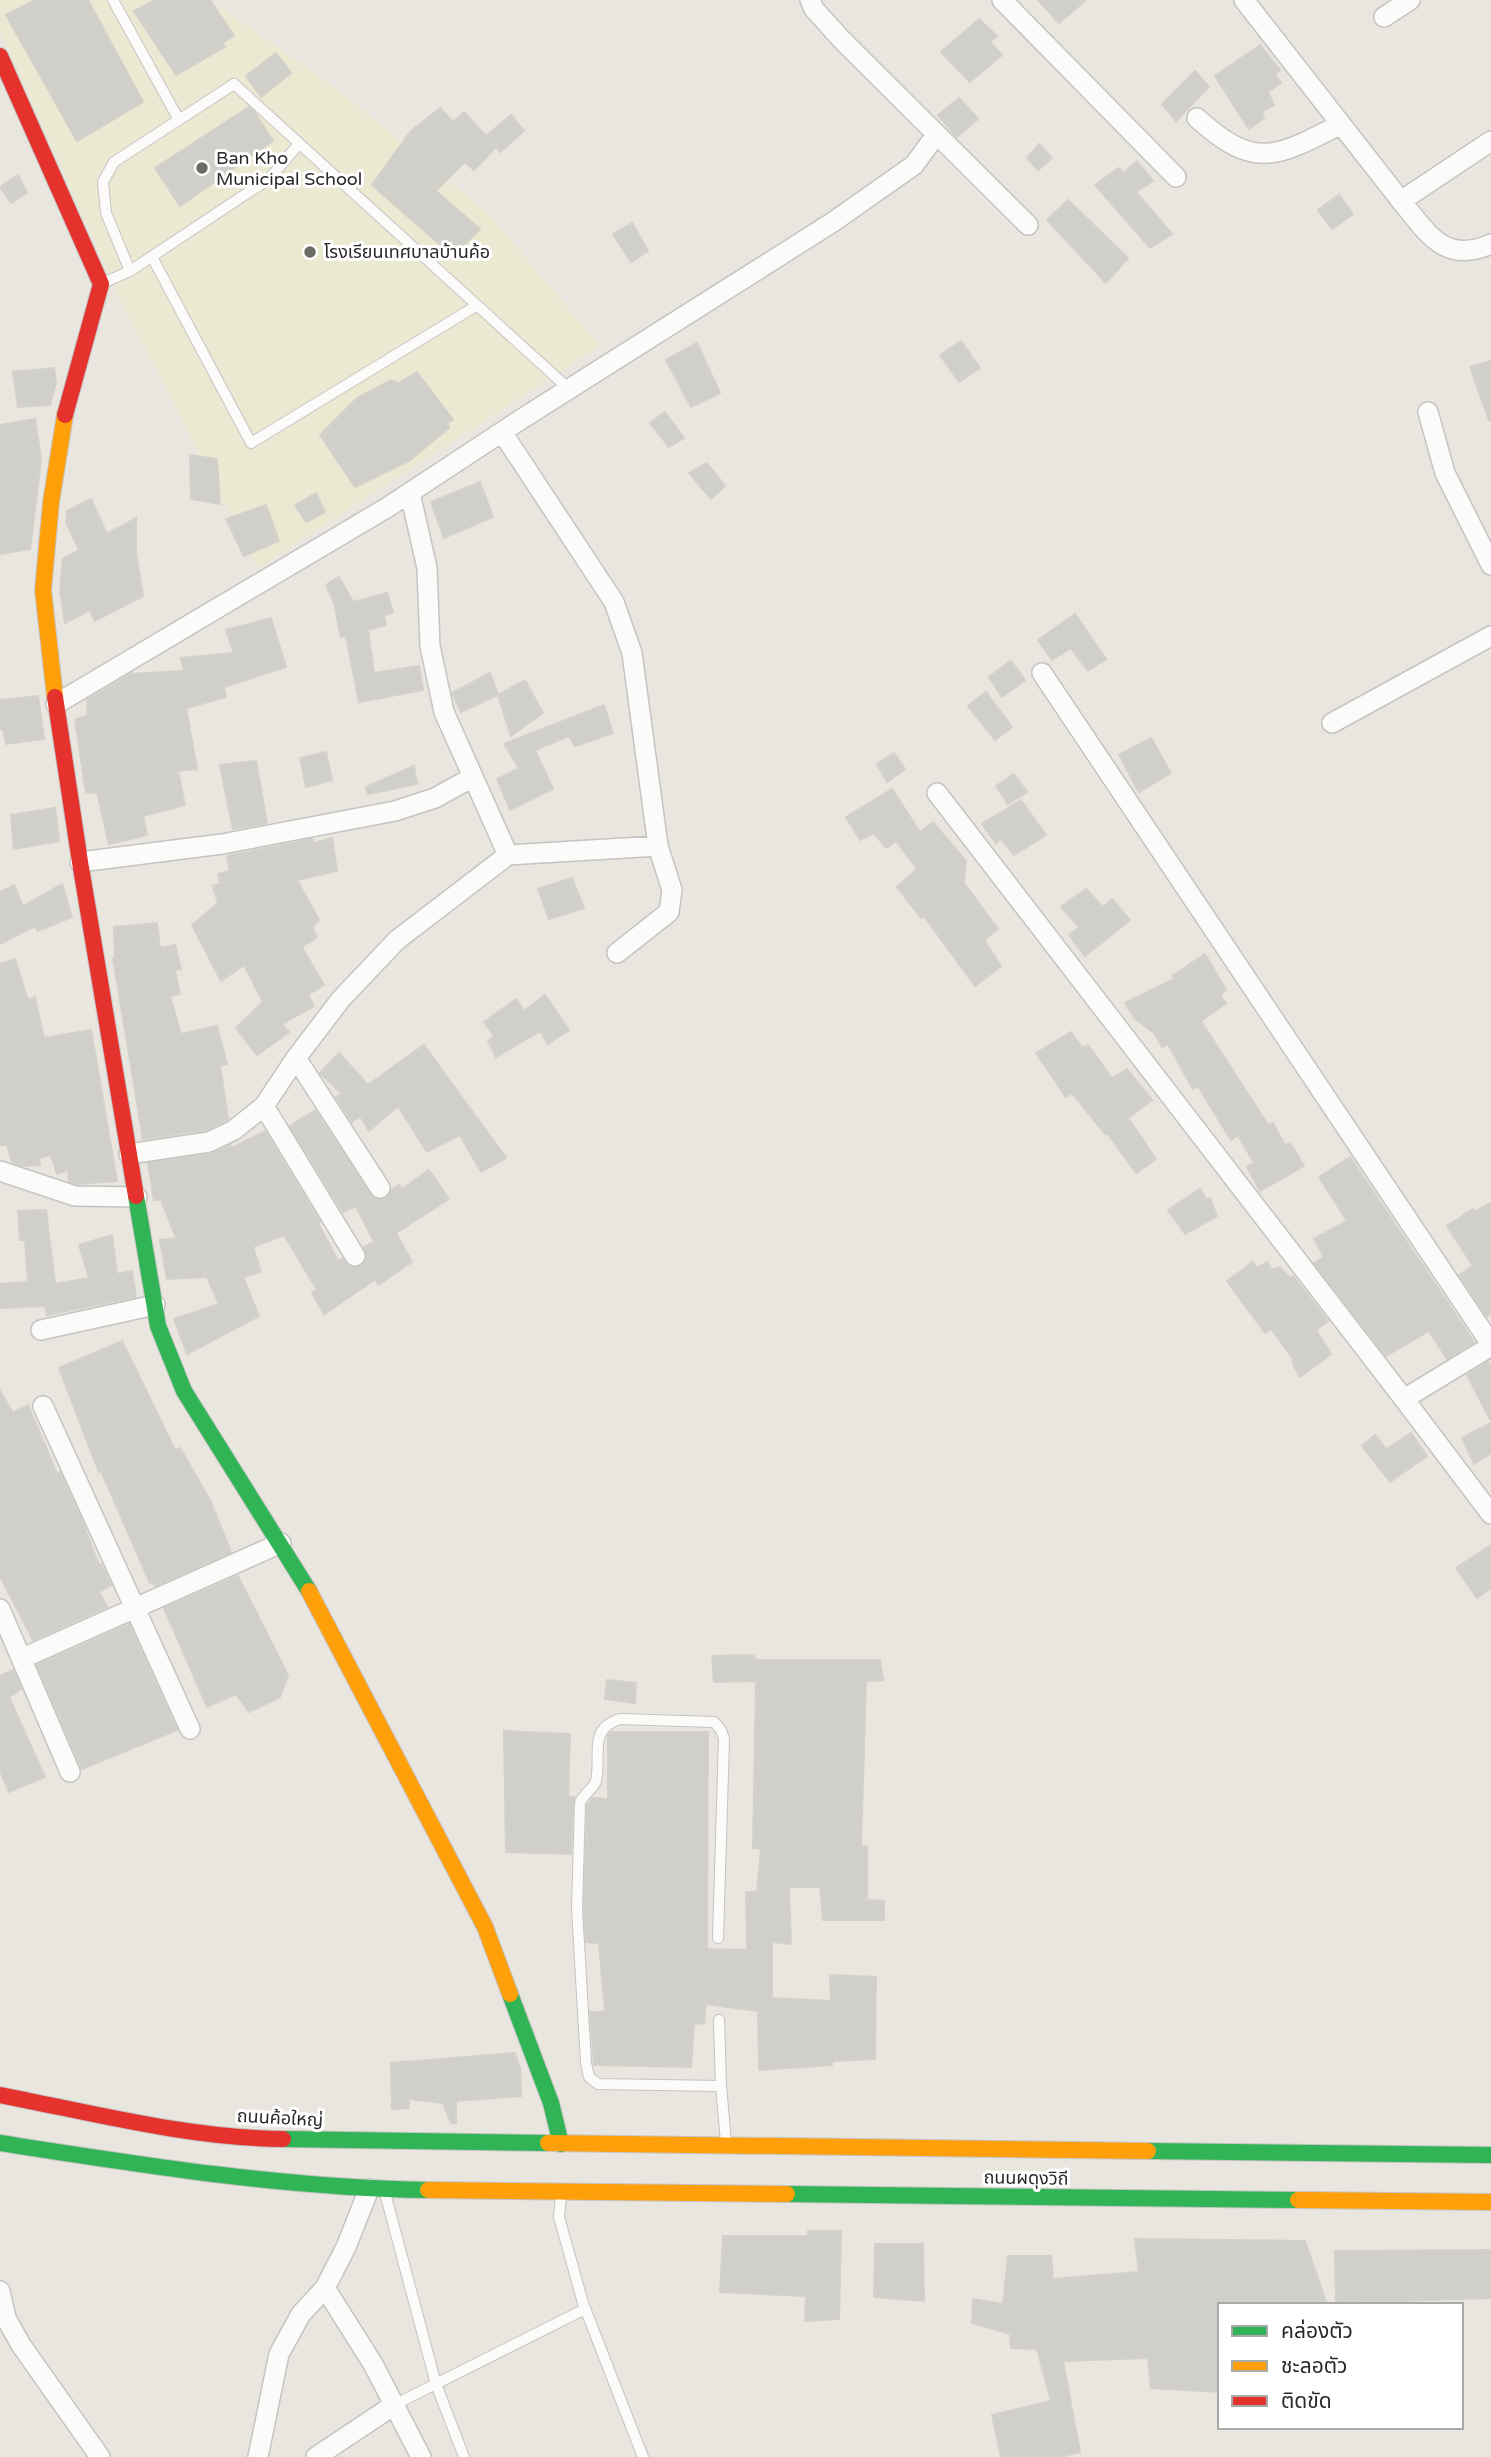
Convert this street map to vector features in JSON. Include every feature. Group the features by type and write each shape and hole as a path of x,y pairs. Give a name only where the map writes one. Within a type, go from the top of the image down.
{"main road":[{"path":"0,56 101,284 66,410 45,549 43,590 55,704 159,1326 184,1391 309,1591 485,1927 551,2103 561,2144"},
{"name":"ถนนค้อใหญ่","path":"0,2095 170,2128 255,2139 561,2144"},
{"path":"0,2143 159,2168 376,2189 561,2192"},
{"name":"ถนนผดุงวิถี","path":"561,2144 1491,2155"},
{"name":"ถนนผดุงวิถี","path":"561,2192 1491,2202"}],"street":[{"path":"810,0 814,9 842,40 1028,225"},
{"path":"1002,0 1176,177"},
{"path":"1244,0 1437,244 1448,249 1466,250 1491,244"},
{"path":"1384,17 1410,0"},
{"path":"1197,118 1218,137 1240,150 1254,153 1274,153 1312,139 1341,124"},
{"path":"55,704 410,493 833,222 914,165 936,135"},
{"path":"1401,201 1491,141"},
{"path":"1428,412 1445,474 1491,565"},
{"path":"502,432 614,602 632,653 658,846 672,890 669,912 617,953"},
{"path":"410,493 427,568 430,646 444,712 508,855"},
{"path":"1332,723 1491,636"},
{"path":"1042,673 1491,1345 1404,1399"},
{"path":"80,862 222,844 395,811 435,798 473,777"},
{"path":"937,793 1491,1514"},
{"path":"130,1154 209,1142 234,1130 264,1106 341,999 397,940 508,855 658,846"},
{"path":"296,1058 380,1188"},
{"path":"264,1106 355,1256"},
{"path":"0,1171 75,1196 137,1197"},
{"path":"41,1330 155,1305"},
{"path":"43,1406 190,1729"},
{"path":"23,1658 281,1543"},
{"path":"0,1609 70,1772"},
{"path":"258,2457 279,2354 301,2314 325,2288 376,2189"},
{"path":"325,2288 373,2364 421,2457"},
{"path":"0,2291 6,2318 7,2340 100,2457"},
{"path":"316,2457 394,2404"}],"lane":[{"path":"113,0 179,120"},
{"path":"130,271 106,214 103,182 114,162 234,84 569,389"},
{"path":"101,284 130,271 270,178 299,145"},
{"path":"152,257 251,443 477,306"},
{"path":"718,1938 724,1739 721,1730 714,1722 620,1719 610,1722 602,1728 599,1737 596,1782 585,1792 580,1803 577,1909 589,2077 598,2084 721,2085"},
{"path":"719,2020 726,2146"},
{"path":"376,2189 436,2384 464,2457"},
{"path":"561,2192 559,2217 585,2309 643,2457"},
{"path":"394,2404 585,2309"}],"shaded area":[{"name":"โรงเรียนเทศบาลบ้านค้อ","path":"0,0 204,0 223,9 341,92 489,214 600,346 258,568 116,291 0,31"}],"building":[{"path":"35,0 88,0 143,102 77,141 6,15"},
{"path":"155,0 210,0 234,36 222,43 225,47 176,75 134,11"},
{"path":"1038,0 1086,0 1059,23"},
{"path":"979,19 997,36 990,42 1002,55 970,82 941,52"},
{"path":"1260,45 1280,70 1275,74 1281,83 1268,92 1274,105 1262,112 1264,118 1249,129 1215,76"},
{"path":"276,53 291,73 261,97 246,76"},
{"path":"1195,71 1209,87 1176,121 1162,104"},
{"path":"959,98 978,119 957,137 938,115"},
{"path":"249,107 273,141 180,206 155,168"},
{"path":"440,108 453,122 464,112 486,136 511,115 524,131 500,152 496,147 474,170 465,162 436,191 480,229 453,256 372,185 411,131"},
{"path":"1039,144 1052,158 1038,170 1027,158"},
{"path":"1137,161 1153,181 1136,192 1172,234 1150,248 1095,185 1119,168 1124,173"},
{"path":"18,175 27,193 11,203 0,187"},
{"path":"1339,195 1353,214 1332,229 1318,210"},
{"path":"1068,200 1128,258 1106,283 1047,220"},
{"path":"632,223 648,251 631,262 613,234"},
{"path":"961,341 980,368 959,382 940,355"},
{"path":"697,343 720,393 691,407 666,360"},
{"path":"1491,361 1491,420 1489,420 1470,367"},
{"path":"54,368 56,383 50,405 18,407 13,372"},
{"path":"417,372 453,420 447,423 449,428 409,461 355,487 320,435 357,398 391,380 399,383"},
{"path":"665,412 684,438 669,447 650,423"},
{"path":"35,419 41,460 30,549 0,554 0,425"},
{"path":"190,455 217,459 220,504 191,499"},
{"path":"707,463 725,486 711,499 689,473"},
{"path":"480,482 493,517 444,538 431,502"},
{"path":"316,493 325,512 306,522 295,505"},
{"path":"91,499 107,534 136,518 136,554 143,596 95,621 90,610 65,623 60,590 63,559 79,550 66,522 67,511"},
{"path":"266,505 279,541 244,556 226,519"},
{"path":"339,577 353,602 387,593 393,612 384,616 386,625 368,630 374,673 419,666 423,690 359,702 346,636 341,637 334,603 326,585"},
{"path":"1075,614 1106,659 1088,671 1071,648 1052,660 1038,640"},
{"path":"271,618 286,667 224,687 226,697 186,708 197,769 178,771 185,805 143,816 147,835 109,844 97,792 86,793 75,720 88,715 87,700 131,674 184,671 181,658 234,653 226,630"},
{"path":"1011,661 1025,680 1002,697 989,677"},
{"path":"490,673 498,695 461,712 452,693"},
{"path":"525,680 543,713 511,736 498,695"},
{"path":"986,692 1012,727 995,740 968,706"},
{"path":"38,696 44,739 6,744 3,729 0,729 0,700"},
{"path":"604,705 613,733 575,746 569,736 535,750 553,789 510,810 497,779 519,768 504,744"},
{"path":"1151,738 1171,773 1139,792 1119,755"},
{"path":"326,752 332,780 306,787 300,758"},
{"path":"894,753 905,769 887,782 877,764"},
{"path":"256,761 267,823 233,829 220,765"},
{"path":"414,766 417,784 368,794 366,787"},
{"path":"1014,774 1027,792 1008,804 996,786"},
{"path":"892,789 920,832 933,822 966,861 964,883 998,929 984,940 1001,966 975,986 924,916 921,918 897,887 917,869 896,841 886,848 874,833 860,840 846,817"},
{"path":"1021,800 1046,835 1014,855 1001,839 996,843 982,824"},
{"path":"55,808 59,841 14,849 11,815"},
{"path":"332,838 337,871 297,880 319,920 312,927 317,937 302,947 324,985 308,995 314,1006 282,1024 289,1032 257,1055 236,1028 263,1002 244,965 221,981 192,925 218,903 213,886 220,884 218,874 230,871 227,856 312,839 314,843"},
{"path":"572,878 584,908 549,919 538,889"},
{"path":"62,884 72,917 38,931 35,926 0,944 0,892 14,885 23,906"},
{"path":"1086,889 1103,907 1112,899 1130,920 1085,956 1069,935 1079,927 1061,907"},
{"path":"157,923 160,948 175,945 181,969 175,970 180,994 170,996 181,1034 217,1026 227,1064 220,1065 228,1119 205,1130 143,1139 113,958 114,927"},
{"path":"1205,954 1226,990 1220,995 1226,1003 1201,1021 1268,1125 1273,1123 1285,1145 1290,1143 1304,1166 1260,1191 1247,1167 1254,1163 1238,1135 1231,1140 1198,1086 1193,1089 1168,1044 1162,1047 1154,1033 1135,1019 1125,1003 1174,979 1172,976"},
{"path":"15,959 28,1000 35,997 44,1038 91,1030 117,1181 77,1184 69,1181 68,1170 57,1174 51,1155 39,1158 40,1165 24,1166 12,1162 7,1145 0,1145 0,964"},
{"path":"545,995 569,1030 548,1044 540,1031 496,1057 488,1041 494,1036 484,1022 516,999 524,1011"},
{"path":"1071,1032 1082,1048 1088,1045 1112,1078 1127,1069 1152,1100 1128,1118 1156,1159 1136,1173 1107,1133 1105,1134 1072,1093 1066,1097 1036,1053"},
{"path":"424,1045 506,1158 481,1172 460,1135 427,1152 398,1106 369,1131 360,1116 352,1122 336,1097 342,1094 320,1073 339,1053 368,1085"},
{"path":"315,1110 374,1199 386,1199 399,1185 402,1189 429,1170 449,1199 396,1233 412,1262 378,1285 376,1279 324,1314 312,1293 317,1290 284,1235 253,1247 261,1272 243,1277 259,1316 187,1354 174,1319 219,1304 207,1277 167,1279 160,1240 176,1238 161,1200 154,1200 148,1163 211,1154 231,1145 232,1148 265,1131 320,1222 318,1223 338,1261 342,1259 350,1267 361,1267 367,1256 364,1247 374,1242 356,1206 343,1212 290,1126"},
{"path":"1350,1157 1474,1342 1447,1359 1429,1331 1386,1356 1314,1263 1324,1257 1314,1239 1347,1221 1319,1177"},
{"path":"1200,1189 1207,1200 1210,1198 1217,1216 1185,1234 1168,1210"},
{"path":"1491,1203 1491,1313 1487,1316 1459,1275 1473,1266 1447,1226 1473,1209 1474,1212"},
{"path":"46,1210 55,1284 89,1278 79,1245 112,1235 117,1274 132,1271 136,1297 47,1315 45,1306 0,1308 0,1284 28,1282 25,1240 20,1240 18,1211"},
{"path":"1253,1262 1257,1268 1267,1262 1272,1270 1280,1267 1289,1278 1293,1276 1328,1321 1316,1330 1331,1354 1300,1377 1292,1362 1294,1360 1271,1329 1265,1333 1227,1281"},
{"path":"122,1341 175,1450 180,1448 210,1500 231,1552 155,1586 153,1582 150,1583 101,1471 99,1472 59,1368"},
{"path":"1488,1362 1491,1366 1491,1421 1467,1375"},
{"path":"0,1391 13,1413 28,1405 57,1474 60,1472 99,1565 101,1564 111,1585 99,1592 107,1607 33,1640 0,1576"},
{"path":"1491,1423 1491,1453 1474,1464 1462,1438"},
{"path":"1411,1433 1427,1456 1390,1482 1362,1446 1375,1435 1386,1449"},
{"path":"1491,1545 1491,1588 1477,1598 1456,1568"},
{"path":"238,1576 288,1675 280,1697 249,1712 236,1694 207,1707 164,1608"},
{"path":"129,1624 177,1730 82,1769 37,1665"},
{"path":"754,1655 756,1660 880,1660 883,1680 866,1681 861,1846 867,1846 867,1900 884,1901 884,1920 823,1920 820,1887 789,1887 791,1944 772,1942 772,1998 831,2001 830,1975 876,1977 875,2059 759,2070 758,2011 706,2004 704,2023 694,2024 691,2067 594,2065 590,2012 605,2012 599,1943 586,1942 584,1909 587,1805 592,1798 608,1799 608,1735 611,1732 708,1732 707,1949 747,1950 746,1892 757,1892 761,1849 753,1848 756,1681 714,1682 712,1656"},
{"path":"13,1670 21,1689 9,1697 45,1777 9,1792 0,1771 0,1676"},
{"path":"607,1680 636,1683 635,1703 605,1699"},
{"path":"504,1731 570,1734 568,1797 574,1797 571,1854 506,1852"},
{"path":"515,2053 520,2068 521,2096 456,2101 456,2123 451,2123 443,2103 409,2099 409,2108 392,2109 391,2063"},
{"path":"808,2231 841,2231 839,2319 805,2321 806,2296 720,2292 723,2236 808,2236"},
{"path":"1135,2239 1305,2241 1326,2303 1218,2303 1218,2392 1151,2388 1148,2358 1063,2361 1080,2452 1060,2457 1001,2457 992,2415 1051,2401 1037,2349 1011,2348 1010,2334 972,2323 973,2299 1003,2304 1008,2256 1051,2256 1053,2279 1139,2272"},
{"path":"875,2244 923,2244 924,2301 874,2297"},
{"path":"1491,2250 1491,2298 1336,2303 1335,2251"}],"traffic: fast":[{"path":"136,1196 158,1326 184,1391 309,1591"},
{"path":"510,1994 551,2103 561,2144"},
{"path":"283,2139 548,2143"},
{"path":"0,2143 267,2180 428,2190"},
{"path":"1148,2151 1491,2155"},
{"path":"787,2194 1298,2200"}],"traffic: slow":[{"path":"55,697 43,590 51,502 65,415"},
{"path":"309,1591 485,1927 510,1994"},
{"path":"548,2143 1148,2151"},
{"path":"428,2190 787,2194"},
{"path":"1298,2200 1491,2202"}],"traffic: jam":[{"path":"0,56 101,284 65,415"},
{"path":"55,697 136,1196"},
{"path":"0,2095 176,2129 247,2138 283,2139"}],"place":[{"name":"Ban Kho Municipal School","path":"202,168"},
{"name":"โรงเรียนเทศบาลบ้านค้อ","path":"310,252"}]}
